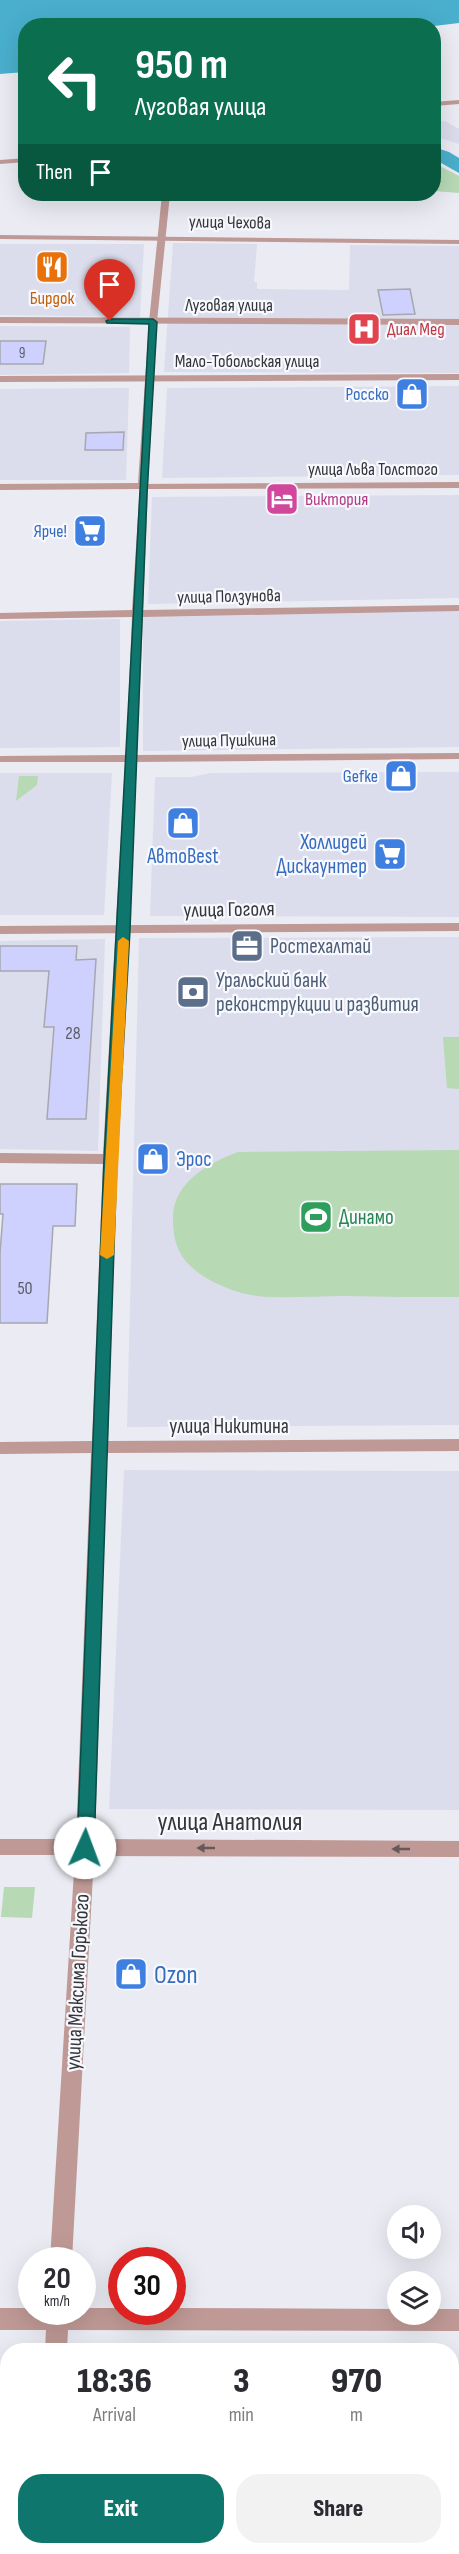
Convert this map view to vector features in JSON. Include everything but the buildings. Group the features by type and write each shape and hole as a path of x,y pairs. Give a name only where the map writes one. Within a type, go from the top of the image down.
{"street":[{"path":"441,103 459,102"},
{"path":"0,162 18,161"},
{"name":"улица Максима Горького","path":"62,2247 85,1848 111,1159 124,930 143,486 153,322 165,201"},
{"name":"улица Чехова","path":"0,237 459,242"},
{"name":"Луговая улица","path":"0,320 459,322"},
{"name":"Мало-Тобольская улица","path":"0,379 459,377"},
{"name":"улица Льва Толстого","path":"0,487 459,485"},
{"name":"улица Ползунова","path":"0,616 459,608"},
{"name":"улица Пушкина","path":"0,759 459,756"},
{"name":"улица Гоголя","path":"0,930 459,927"},
{"path":"0,1158 111,1159"},
{"name":"улица Никитина","path":"0,1448 459,1445"},
{"name":"улица Анатолия","path":"0,1847 459,1849"},
{"path":"96,2315 459,2320"},
{"path":"0,2319 18,2318"},
{"path":"56,2343 57,2325"}],"shaded area":[{"path":"441,121 459,129 459,144 441,138"},
{"path":"173,243 257,244 254,282 257,282 257,289 349,290 350,245 459,246 459,373 164,372"},
{"path":"0,244 144,244 140,317 0,315"},
{"path":"0,326 130,327 129,373 0,375"},
{"path":"459,386 459,475 162,478 167,388"},
{"path":"129,388 126,480 0,480 0,389"},
{"path":"459,495 459,598 148,604 152,497"},
{"path":"459,611 459,747 143,751 143,615"},
{"path":"120,619 120,747 0,748 0,621"},
{"path":"459,772 459,917 150,916 155,777 191,777 211,773"},
{"path":"0,773 112,773 104,915 0,915"},
{"path":"459,937 459,1425 127,1427 139,938"},
{"path":"105,939 98,1151 0,1149 0,941"},
{"path":"124,1470 459,1471 459,1810 109,1809"}],"green space":[{"path":"441,167 459,176 459,193 441,192"},
{"path":"19,776 38,776 37,785 16,801"},
{"path":"443,1037 459,1037 459,1089 447,1088"},
{"name":"Динамо","path":"459,1150 459,1297 257,1296 226,1288 205,1277 188,1264 177,1247 173,1216 180,1193 195,1175 216,1161 238,1152"},
{"path":"4,1887 35,1887 32,1918 1,1917"}],"water":[{"path":"0,0 459,0 459,23 441,25 441,18 18,18 18,73 0,74"},
{"path":"441,149 459,158 459,173 441,163"}],"slow traffic":[{"path":"107,1255 123,941"}],"place":[{"name":"Бирдок","path":"52,267"},
{"name":"Диал Мед","path":"364,329"},
{"name":"Росско","path":"412,394"},
{"name":"Виктория","path":"282,499"},
{"name":"Ярче!","path":"90,531"},
{"name":"Gefke","path":"401,776"},
{"name":"АвтоBest","path":"183,823"},
{"name":"Холлидей Дискаунтер","path":"390,854"},
{"name":"Ростехалтай","path":"247,946"},
{"name":"Уральский банк реконструкции и развития","path":"193,992"},
{"name":"Эрос","path":"153,1159"},
{"name":"Динамо","path":"316,1217"},
{"name":"Ozon","path":"131,1974"}],"route":[{"path":"85,1848 115,1067 124,930 134,668 153,322 110,321"}]}
